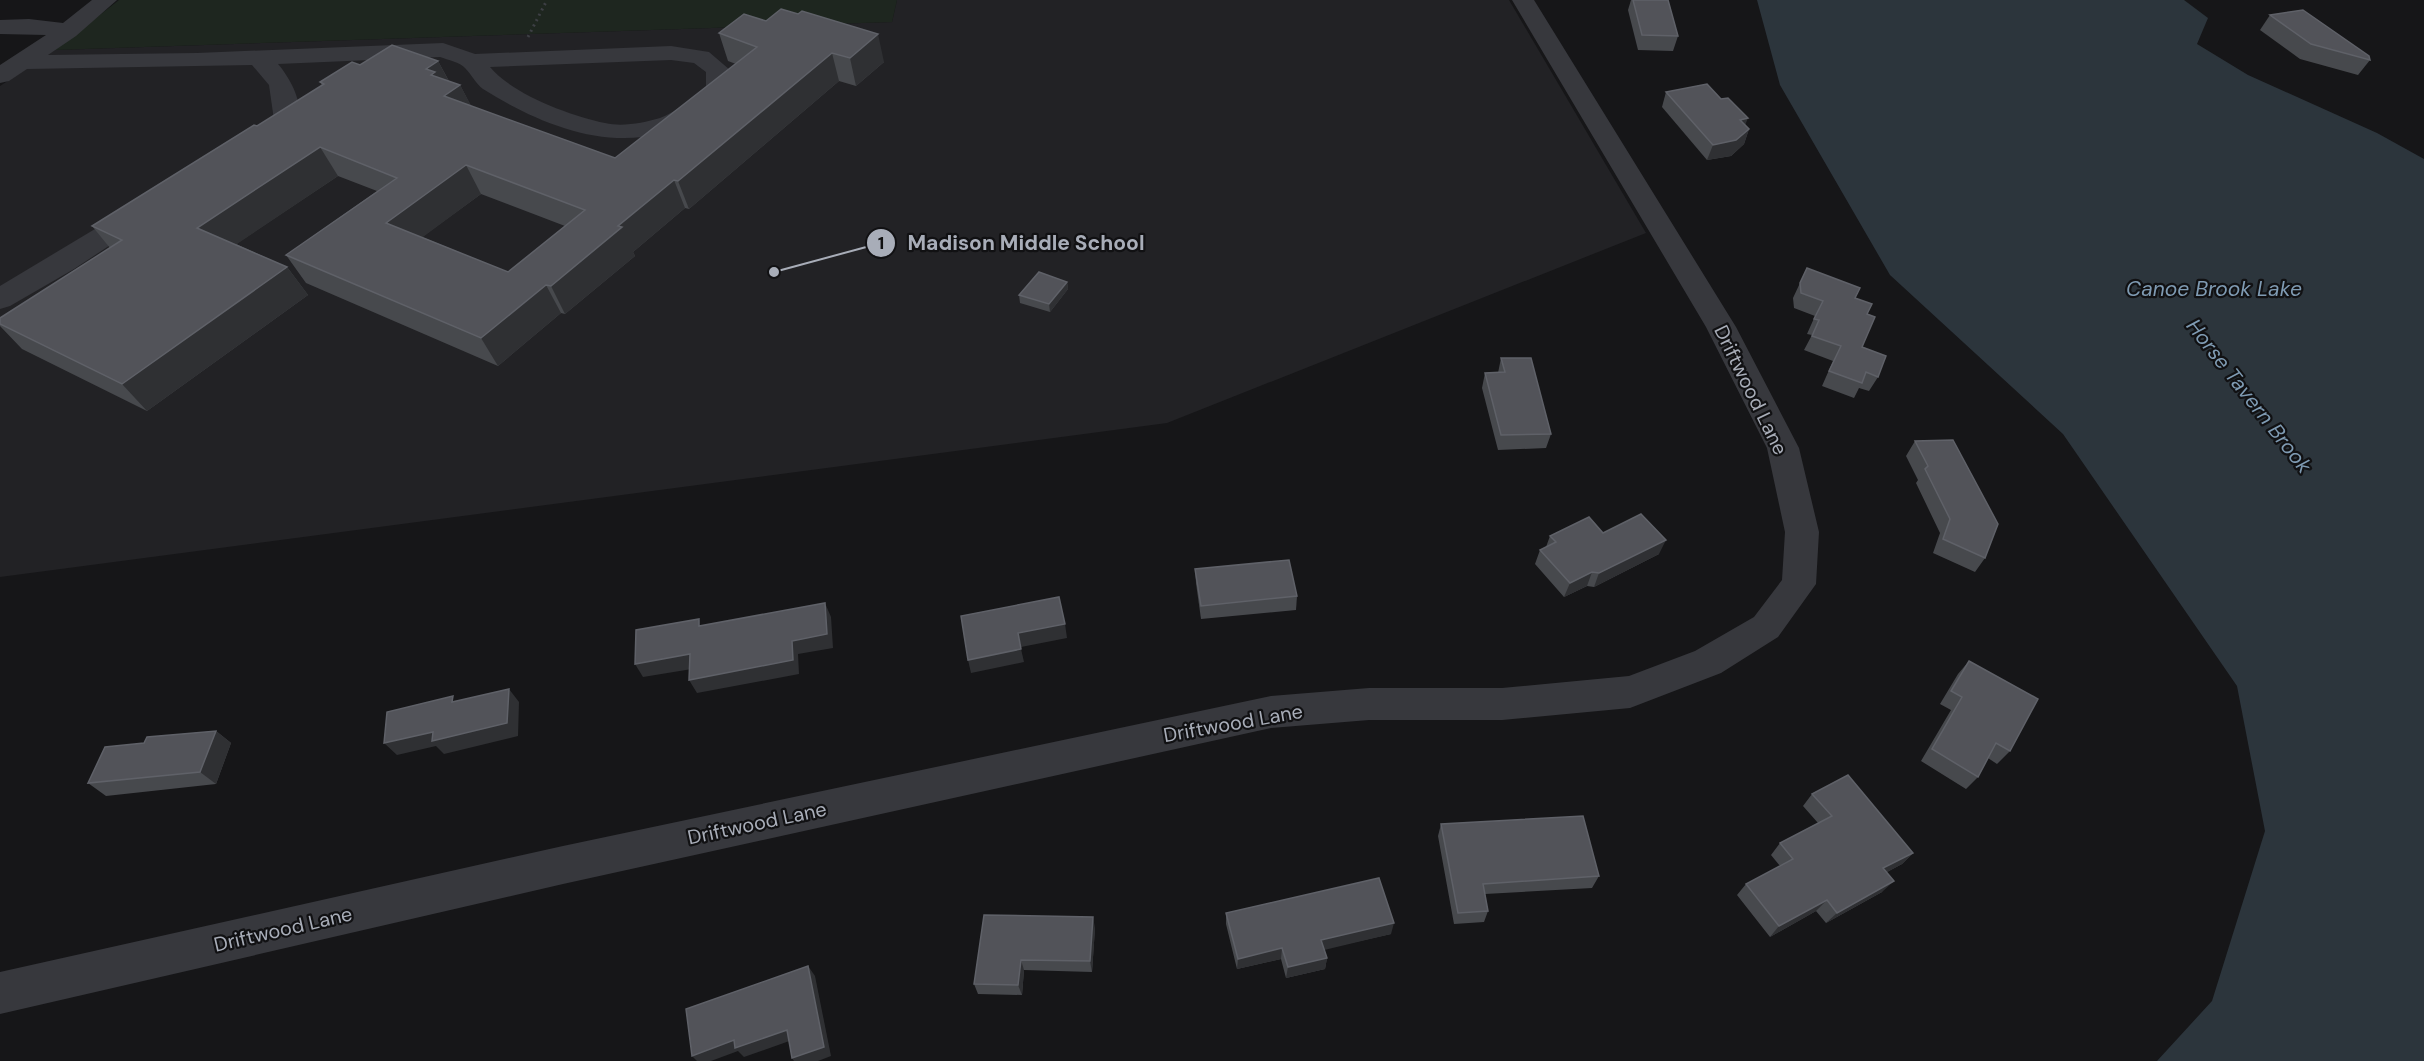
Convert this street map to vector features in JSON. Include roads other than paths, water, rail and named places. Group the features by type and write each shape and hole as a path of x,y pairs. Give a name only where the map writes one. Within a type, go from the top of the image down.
{"street":[{"path":"0,76 68,31 106,0"},
{"name":"Driftwood Lane","path":"0,993 563,865 1271,712 1370,704 1502,704 1630,692 1708,662 1766,627 1799,584 1802,532 1783,448 1721,327 1523,0"},
{"path":"0,27 29,26 68,31"},
{"path":"22,62 259,58 443,50 472,61 671,53 701,57 718,70 718,90 697,107 670,123 636,131 604,131 537,109 489,82 472,61"},
{"path":"356,77 395,53"},
{"path":"259,58 274,73 285,92 287,119"},
{"path":"0,299 64,262 163,198"}],"water":[{"name":"Canoe Brook Lake","path":"1757,0 2184,0 2208,18 2197,44 2248,75 2377,133 2424,159 2424,1061 2157,1061 2212,1001 2265,831 2237,686 2063,434 1890,275 1780,85"}],"place":[{"name":"Madison Middle School","path":"774,272"}],"water label":[{"name":"Horse Tavern Brook","path":"2249,396"}]}
